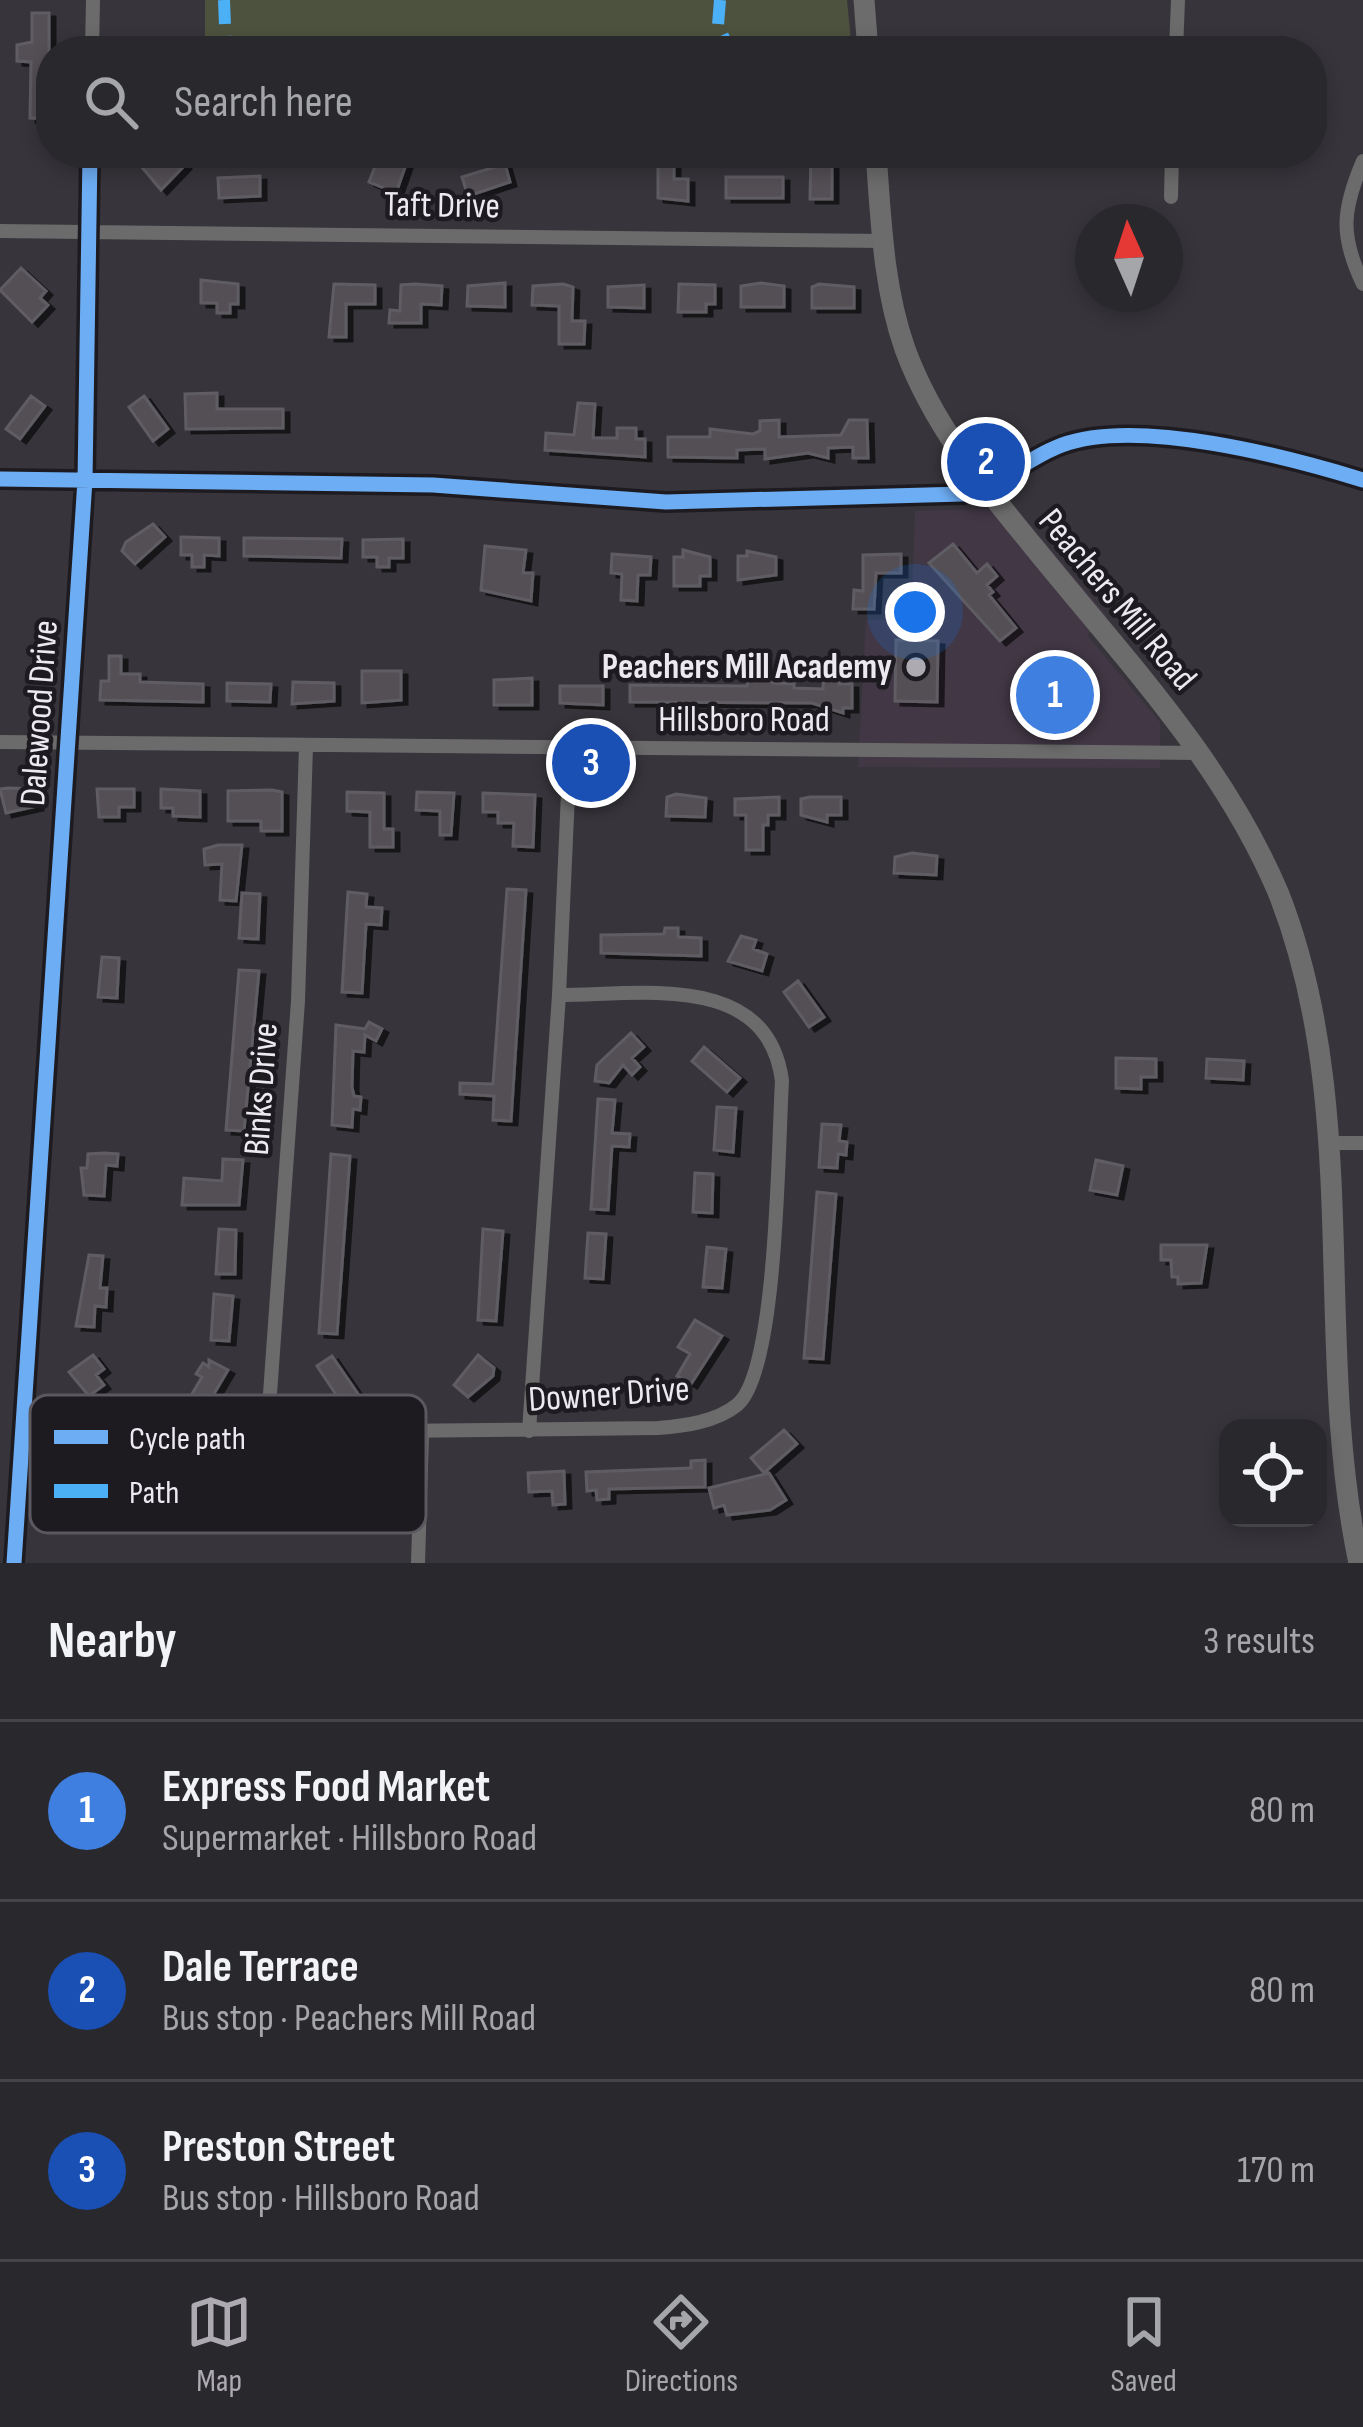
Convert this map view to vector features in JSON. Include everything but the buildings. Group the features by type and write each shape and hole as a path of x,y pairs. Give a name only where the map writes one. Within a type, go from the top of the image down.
{"main road":[{"path":"864,0 867,36"},
{"name":"Peachers Mill Road","path":"877,168 883,242 904,345 918,382 986,489 1200,753 1277,890 1298,948 1325,1068 1334,1143 1342,1441 1359,1563"}],"street":[{"path":"92,36 93,0"},
{"path":"1177,36 1178,0"},
{"path":"1363,161 1347,199 1346,249 1363,284"},
{"name":"Dalewood Drive","path":"14,1563 85,480 91,168"},
{"path":"1171,197 1172,168"},
{"name":"Taft Drive","path":"0,231 883,242"},
{"path":"0,479 433,485 666,502 986,489 1060,445 1112,438 1245,447 1363,480"},
{"name":"Hillsboro Road","path":"0,742 1200,753"},
{"name":"Binks Drive","path":"270,1395 298,1001 306,746"},
{"path":"529,1431 560,995 570,749"},
{"name":"Downer Drive","path":"426,1434 658,1428 719,1414 747,1395 758,1375 766,1332 782,1081 765,1034 745,1012 714,998 560,995"},
{"path":"1334,1143 1363,1143"},
{"name":"Downer Drive","path":"24,1435 30,1435"},
{"path":"418,1563 419,1533"}],"shaded area":[{"path":"1016,508 1107,616 1087,635 1160,722 1160,768 858,767 866,620 911,619 915,511"}],"green space":[{"path":"205,0 847,0 851,36 205,36"}],"marked path":[{"path":"224,0 225,36"},
{"path":"720,0 718,25 723,36"}],"cycle path":[{"path":"14,1563 85,480 90,168"},
{"path":"0,479 433,485 666,502 963,494 1062,445 1131,435 1213,443 1363,480"}],"place":[{"name":"Dale Terrace","path":"986,462"},
{"name":"Peachers Mill Academy","path":"916,667"},
{"name":"Express Food Market","path":"1055,695"},
{"name":"Preston Street","path":"591,763"}]}
